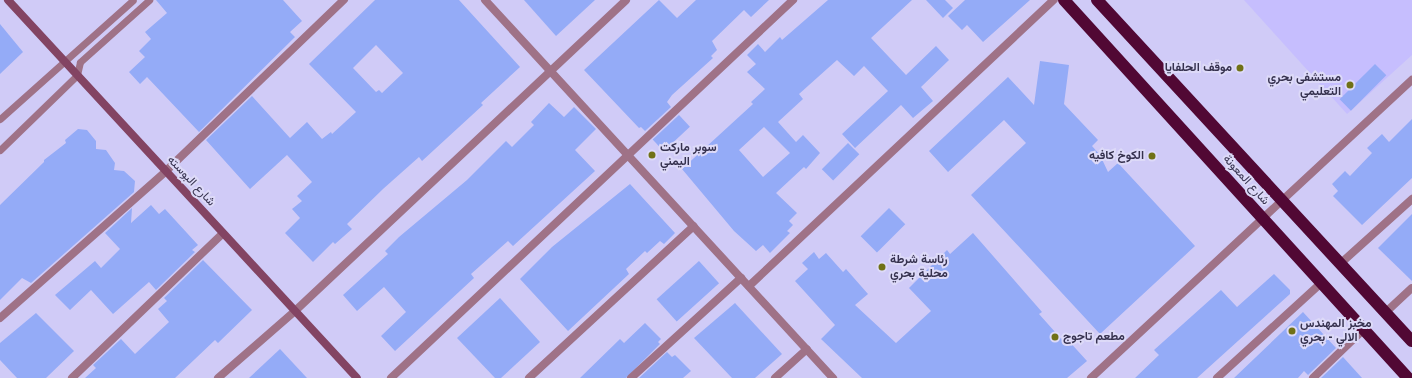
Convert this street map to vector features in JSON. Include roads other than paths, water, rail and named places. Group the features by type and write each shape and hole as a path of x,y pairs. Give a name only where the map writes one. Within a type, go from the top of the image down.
{"highway":[{"name":"شارع المعونة","path":"1064,0 1408,378"},
{"name":"شارع المعونة","path":"1098,0 1412,341"}],"street":[{"name":"شارع البوسته","path":"8,0 357,378"},
{"path":"0,318 166,171 344,0"},
{"path":"485,0 833,378"},
{"path":"218,378 295,311 626,0"},
{"path":"391,378 629,156 793,0"},
{"path":"749,286 1054,0"},
{"path":"1091,378 1412,80"},
{"path":"1341,263 1412,199"},
{"path":"530,378 694,226"},
{"path":"72,378 222,233"},
{"path":"631,378 741,278"},
{"path":"1217,378 1321,283"},
{"path":"1386,312 1412,288"},
{"path":"1313,378 1364,329"},
{"path":"775,378 807,349"}],"lane":[{"path":"0,119 133,0"},
{"path":"0,150 77,75 80,62 149,0"}],"place":[{"name":"موقف الحلفايا","path":"1240,68"},
{"name":"مستشفى بحري التعليمي","path":"1350,85"},
{"name":"سوبر ماركت اليمني","path":"652,155"},
{"name":"الكوخ كافيه","path":"1152,156"},
{"name":"رئاسة شرطة محلية بحري","path":"882,267"},
{"name":"مخبز المهندس الالي - بحري","path":"1292,331"},
{"name":"مطعم تاجوج","path":"1055,337"}]}
